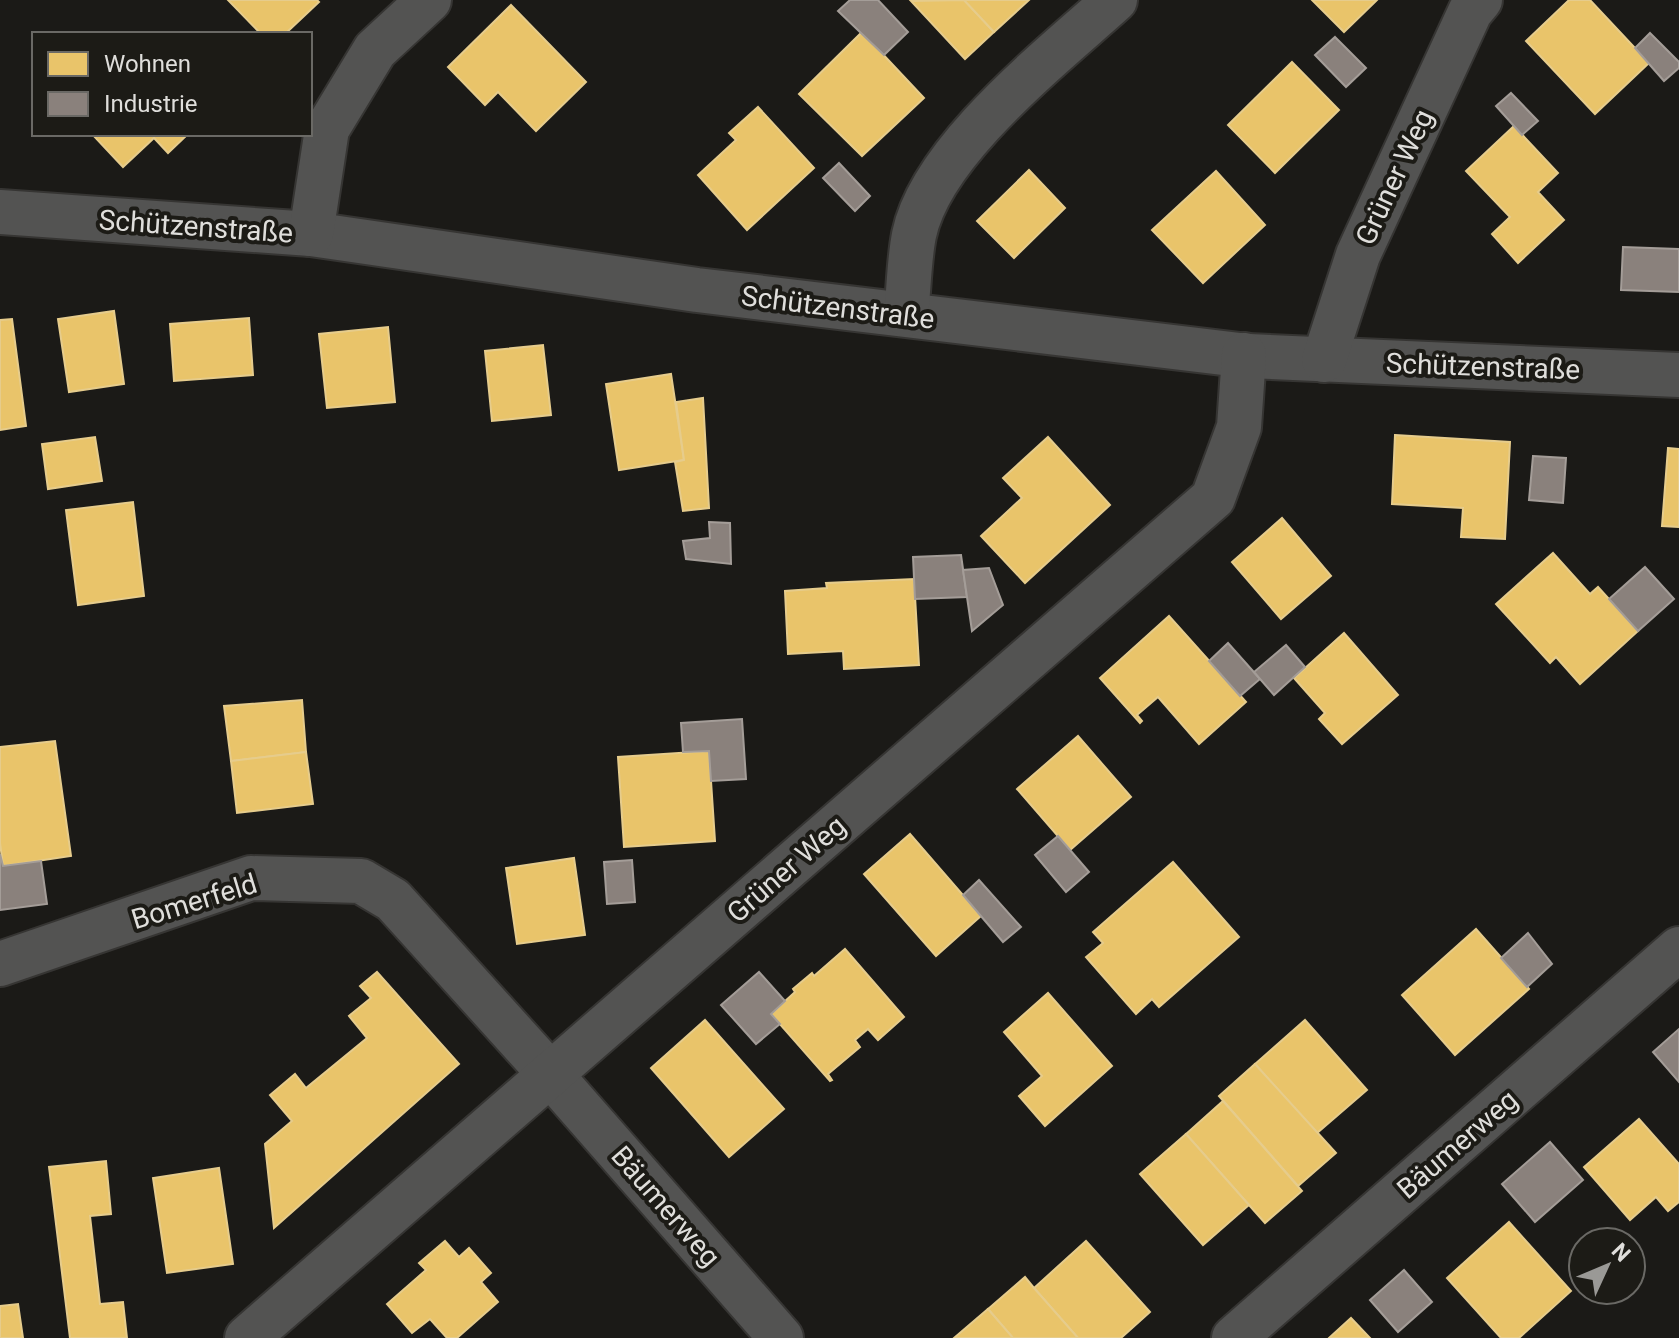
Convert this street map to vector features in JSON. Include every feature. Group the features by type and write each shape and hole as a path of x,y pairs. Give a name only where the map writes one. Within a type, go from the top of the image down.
{"street":[{"path":"311,234 327,129 375,50 429,0"},
{"path":"906,314 914,233 934,184 995,108 1115,0"},
{"name":"Grüner Weg","path":"1324,360 1358,255 1470,12 1480,0"},
{"name":"Schützenstraße","path":"0,212 311,234 697,290 1244,355 1679,375"},
{"name":"Grüner Weg","path":"247,1338 1213,498 1239,427 1244,355"},
{"name":"Bomerfeld","path":"0,964 251,878 361,881 393,900 551,1075"},
{"name":"Bäumerweg","path":"1234,1338 1679,949"},
{"name":"Bäumerweg","path":"551,1075 781,1338"}],"building: Wohnen":[{"path":"228,0 319,2 287,32 259,32"},
{"path":"964,0 994,32 965,59 911,1"},
{"path":"964,0 1029,0 994,32"},
{"path":"1312,0 1377,0 1344,32"},
{"path":"1569,0 1590,0 1649,63 1595,114 1526,41"},
{"path":"511,5 586,82 536,131 498,92 485,105 448,67"},
{"path":"862,32 924,98 862,156 799,94"},
{"path":"1292,62 1339,110 1275,173 1228,125"},
{"path":"758,107 814,168 747,230 698,175 736,140 729,133"},
{"path":"1514,126 1558,173 1538,192 1564,220 1518,263 1492,234 1510,217 1466,171"},
{"path":"94,136 186,136 168,153 154,138 123,167"},
{"path":"1029,170 1065,208 1014,258 977,221"},
{"path":"1216,171 1265,225 1203,283 1152,230"},
{"path":"114,311 124,384 69,392 58,319"},
{"path":"249,318 253,375 174,381 170,324"},
{"path":"12,319 26,426 0,430 0,320"},
{"path":"388,327 395,402 327,408 319,334"},
{"path":"543,345 551,415 492,421 485,351"},
{"path":"671,374 684,460 619,470 606,384"},
{"path":"703,398 709,508 683,511 675,462 684,460 676,402"},
{"path":"1395,435 1510,442 1505,539 1461,537 1463,508 1392,504"},
{"path":"95,437 102,481 48,489 42,444"},
{"path":"1048,437 1110,505 1025,583 981,536 1022,498 1003,478"},
{"path":"1668,448 1679,449 1679,527 1662,526"},
{"path":"133,502 144,596 78,605 66,510"},
{"path":"1282,518 1331,576 1281,619 1232,562"},
{"path":"1553,553 1590,594 1598,587 1638,631 1580,684 1556,657 1550,663 1496,604"},
{"path":"914,579 919,665 844,669 843,651 788,654 785,591 827,588 826,583"},
{"path":"1169,616 1246,702 1199,744 1158,697 1137,715 1142,721 1140,723 1100,678"},
{"path":"1344,633 1398,695 1342,744 1319,719 1325,713 1294,678"},
{"path":"302,700 306,752 231,761 224,706"},
{"path":"1078,736 1131,797 1070,850 1017,789"},
{"path":"55,741 71,856 3,866 0,843 0,747"},
{"path":"709,751 715,841 624,847 618,757"},
{"path":"306,752 313,804 237,813 231,761"},
{"path":"910,834 981,916 936,956 864,874"},
{"path":"574,858 585,935 517,944 506,868"},
{"path":"1173,862 1239,937 1159,1007 1152,999 1136,1014 1086,957 1103,943 1093,932"},
{"path":"1476,929 1529,989 1455,1055 1402,995"},
{"path":"845,949 904,1017 878,1040 868,1029 855,1040 860,1047 828,1074 830,1081 771,1014 795,992 793,989 812,973 814,976"},
{"path":"377,972 459,1064 274,1228 265,1144 292,1121 270,1095 295,1074 306,1088 367,1038 349,1016 371,998 360,986"},
{"path":"1048,993 1112,1066 1045,1126 1019,1096 1042,1076 1004,1032"},
{"path":"705,1020 784,1109 729,1157 651,1068"},
{"path":"1305,1020 1367,1090 1317,1133 1255,1064"},
{"path":"1255,1064 1336,1153 1298,1186 1219,1096"},
{"path":"1223,1101 1302,1191 1265,1223 1186,1134"},
{"path":"1639,1119 1679,1164 1679,1202 1668,1211 1656,1197 1630,1220 1584,1167"},
{"path":"1186,1134 1249,1205 1203,1245 1140,1174"},
{"path":"106,1161 111,1214 90,1216 100,1304 123,1302 127,1338 70,1338 49,1167"},
{"path":"219,1168 233,1264 167,1273 153,1178"},
{"path":"1509,1222 1567,1287 1567,1295 1519,1338 1501,1338 1447,1278"},
{"path":"445,1241 459,1257 469,1248 491,1273 481,1282 498,1302 457,1338 447,1338 430,1319 412,1333 387,1304 426,1270 419,1263"},
{"path":"1086,1241 1150,1312 1121,1338 1078,1338 1034,1288"},
{"path":"1025,1277 1078,1338 1013,1338 988,1309"},
{"path":"18,1304 23,1338 0,1338 0,1306"},
{"path":"988,1309 1013,1338 954,1338"},
{"path":"1351,1318 1370,1338 1329,1338"}],"building: Industrie":[{"path":"850,0 878,0 908,32 884,55 838,11"},
{"path":"1650,33 1679,62 1679,68 1664,81 1635,48"},
{"path":"1335,37 1366,68 1346,87 1315,55"},
{"path":"1511,93 1538,121 1522,135 1496,106"},
{"path":"839,163 870,196 855,211 823,178"},
{"path":"1623,247 1679,249 1679,292 1621,290"},
{"path":"1533,456 1566,458 1563,503 1529,500"},
{"path":"709,522 730,523 731,564 686,559 683,541 710,538"},
{"path":"961,555 967,597 915,599 913,557"},
{"path":"1645,567 1674,599 1638,631 1609,599"},
{"path":"989,568 1003,605 972,631 963,570"},
{"path":"1228,643 1260,679 1240,696 1209,661"},
{"path":"1286,645 1305,667 1274,695 1254,672"},
{"path":"742,719 746,779 711,781 709,751 683,752 681,723"},
{"path":"1058,836 1089,872 1066,892 1035,855"},
{"path":"0,854 3,866 41,861 47,904 0,910"},
{"path":"632,860 635,902 607,904 604,862"},
{"path":"979,880 1021,927 1003,942 963,895"},
{"path":"1528,933 1552,964 1527,987 1501,958"},
{"path":"759,972 785,1001 771,1014 780,1024 756,1044 721,1005"},
{"path":"1679,1029 1679,1082 1653,1052"},
{"path":"1550,1142 1583,1180 1535,1222 1502,1184"},
{"path":"1404,1270 1432,1302 1398,1332 1370,1300"}]}
